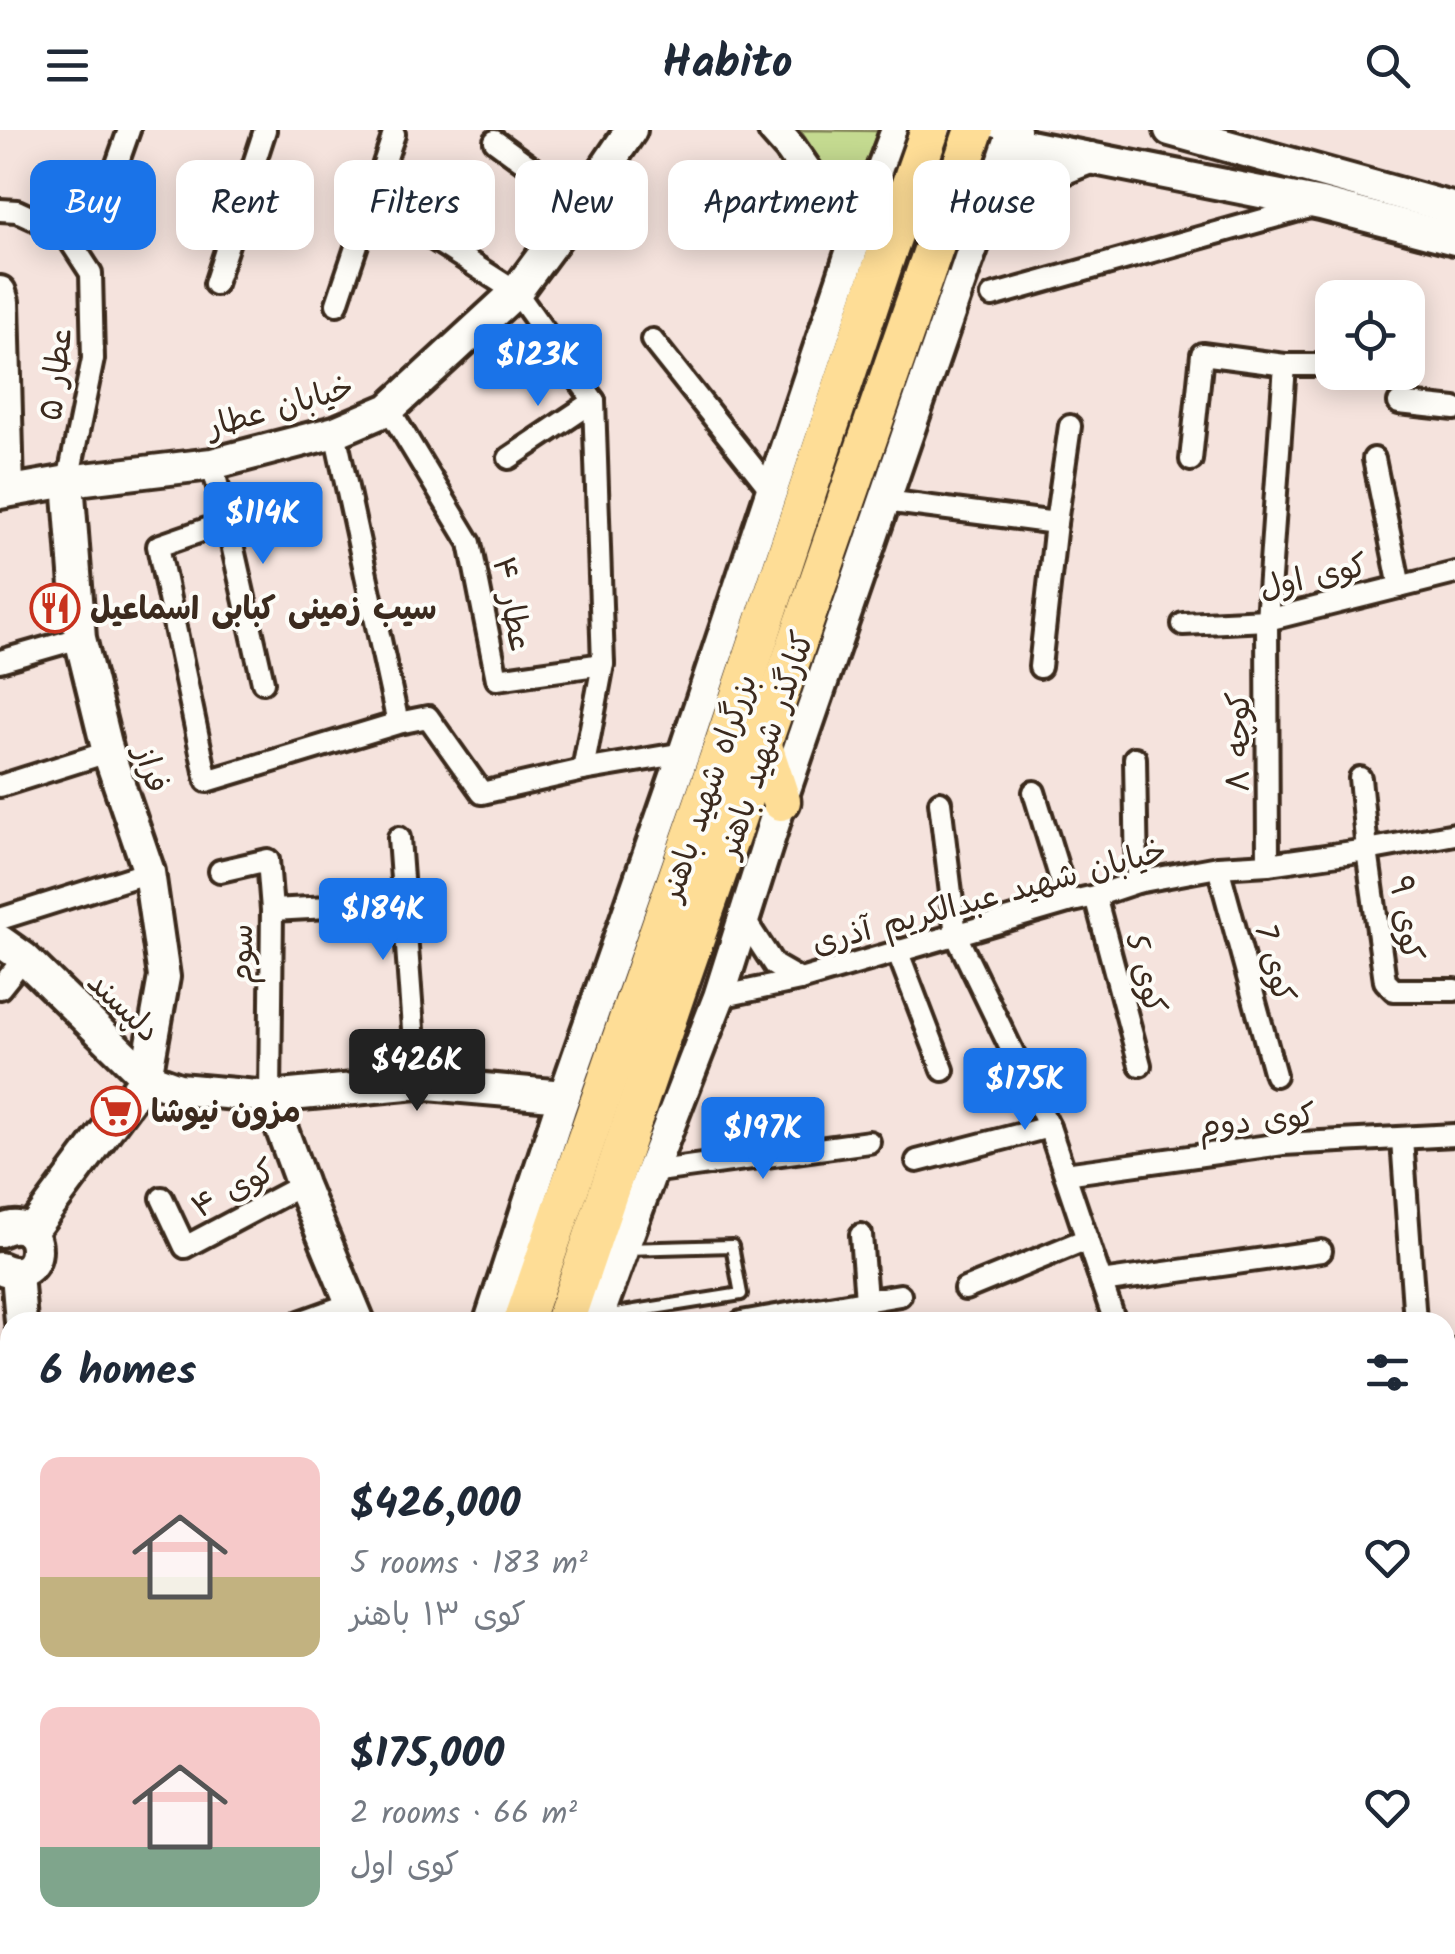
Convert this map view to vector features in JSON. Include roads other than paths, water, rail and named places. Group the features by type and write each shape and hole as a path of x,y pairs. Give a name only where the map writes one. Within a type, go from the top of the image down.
{"highway":[{"name":"بزرگراه شهید باهنر","path":"893,202 930,130"},
{"name":"بزرگراه شهید باهنر","path":"588,1312 676,990 974,130"},
{"name":"بزرگراه شهید باهنر","path":"526,1312 749,669 870,250"},
{"path":"763,746 781,802"}],"main road":[{"name":"خیابان عطار","path":"611,160 631,130"},
{"path":"774,130 800,160"},
{"path":"889,160 896,130"},
{"path":"958,130 1013,136 1090,158 1320,204 1450,223"},
{"path":"1170,130 1450,223"},
{"name":"کنارگذر شهید باهنر","path":"591,1312 624,1249 718,997 781,802 1013,136"},
{"path":"965,266 1006,205 1051,174 1090,158"},
{"path":"893,211 921,207 954,229 965,266"},
{"name":"خیابان عطار","path":"4,492 212,464 335,432 389,409 516,292 547,250"},
{"path":"494,1312 771,490 869,250"},
{"path":"1,299 4,492"},
{"name":"فراز","path":"68,481 80,638 108,752 148,872 164,977 146,1077"},
{"name":"دلپسند","path":"12,949 146,1077 179,1089 270,1097 417,1083 562,1102"},
{"path":"19,1312 9,1270 30,1266 37,1246 15,1232 146,1077"},
{"path":"270,1097 354,1312"},
{"path":"562,1102 572,1185"},
{"path":"499,1312 546,1251"}],"street":[{"path":"118,160 129,130"},
{"path":"216,284 265,130"},
{"path":"337,304 392,131"},
{"path":"494,141 520,160"},
{"path":"992,296 1320,204"},
{"name":"عطار ۵","path":"0,210 18,210 65,233 91,274 93,359 68,481"},
{"path":"451,250 516,292 594,400 603,664 583,770"},
{"path":"652,340 771,490"},
{"path":"1191,460 1202,354 1315,365"},
{"name":"کوچه ۸","path":"1268,864 1267,620 1285,365"},
{"path":"509,458 594,400"},
{"path":"1399,403 1455,409"},
{"name":"عطار ۴","path":"389,409 470,543 497,679 603,664"},
{"path":"1040,667 1070,426"},
{"path":"335,432 398,723"},
{"path":"1374,459 1400,586"},
{"path":"212,464 263,682"},
{"path":"885,501 1056,523"},
{"path":"227,522 158,546 208,781 428,717 482,793 684,752"},
{"name":"کوی اول","path":"1183,624 1267,620 1455,573"},
{"path":"0,662 80,638"},
{"path":"0,786 108,752"},
{"path":"1134,758 1137,882"},
{"name":"کوی ۹","path":"1360,778 1385,980 1394,990 1455,990"},
{"path":"1034,792 1068,902"},
{"path":"940,802 956,935 1050,1127 1112,1312"},
{"name":"خیابان شهید عبدالکریم آذری","path":"718,997 800,980 1137,882 1455,834"},
{"path":"399,838 417,1083"},
{"name":"سوم","path":"220,870 268,860 272,910 270,1097"},
{"name":"کوی 7","path":"1218,867 1274,1075"},
{"path":"0,919 148,872"},
{"name":"کوی 5","path":"1094,896 1140,1065"},
{"path":"272,910 404,902"},
{"path":"744,919 774,965 800,980"},
{"path":"0,988 12,949"},
{"path":"897,950 943,1070"},
{"path":"916,1161 1050,1127"},
{"name":"کوی دوم","path":"1065,1174 1283,1144 1455,1135"},
{"path":"1402,1139 1414,1312"},
{"path":"651,1172 869,1142"},
{"name":"کوی ۴","path":"162,1198 185,1247 302,1185"},
{"path":"861,1235 866,1300"},
{"path":"965,1289 1087,1239"},
{"path":"1102,1282 1321,1251"},
{"path":"798,1312 900,1295"}],"lane":[{"path":"624,1249 732,1246 741,1294 638,1312"}],"place":[{"name":"سیب زمینی کبابی اسماعیل","path":"55,608"},
{"name":"مزون نیوشا","path":"116,1111"}]}
